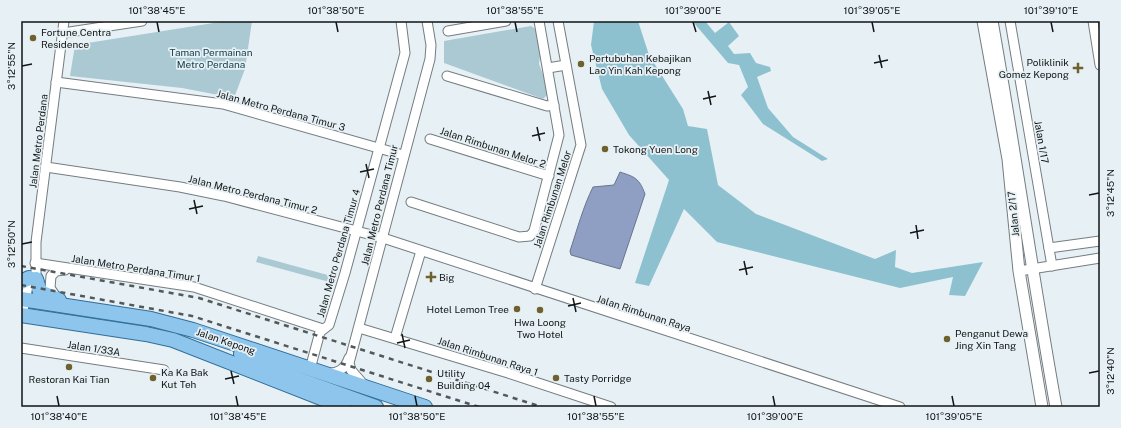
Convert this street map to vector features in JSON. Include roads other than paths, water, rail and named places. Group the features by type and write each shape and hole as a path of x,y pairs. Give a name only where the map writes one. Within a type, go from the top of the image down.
{"main road":[{"path":"29,280 40,292 84,309"},
{"name":"Jalan Kepong","path":"26,300 152,319 193,330 425,407"},
{"name":"Jalan Kepong","path":"25,315 146,334 173,340 344,407"},
{"path":"193,330 223,346 277,371 376,407"}],"street":[{"name":"Jalan Metro Perdana","path":"25,315 29,280 35,263 64,21"},
{"path":"63,33 91,25 142,21"},
{"name":"Jalan Metro Perdana Timur 4","path":"316,371 320,332 330,325 405,53 401,21"},
{"name":"Jalan Metro Perdana Timur","path":"367,388 350,370 349,363 383,238 403,155 430,59 431,45 427,21"},
{"path":"448,31 506,21"},
{"path":"411,202 519,236 530,236 534,231 559,135 540,21"},
{"name":"Jalan Rimbunan Melor","path":"535,289 581,145 558,21"},
{"name":"Jalan 2/17","path":"983,21 1008,158 1019,271 1042,407"},
{"name":"Jalan 2/17","path":"992,21 1016,157 1031,269 1056,407"},
{"name":"Jalan 1/17","path":"1010,21 1052,266"},
{"path":"1093,21 1100,65"},
{"path":"546,55 563,52"},
{"path":"548,71 567,68"},
{"path":"447,76 546,106 554,105"},
{"name":"Jalan Metro Perdana Timur 3","path":"56,82 223,104 403,155"},
{"name":"Jalan Rimbunan Melor 2","path":"430,139 549,176"},
{"name":"Jalan Metro Perdana Timur 2","path":"46,167 194,190 383,238"},
{"name":"Jalan Rimbunan Raya","path":"383,238 535,289 900,407"},
{"path":"1049,248 1100,241"},
{"path":"395,338 421,251"},
{"path":"1019,271 1100,258"},
{"name":"Jalan Metro Perdana Timur 1","path":"35,263 194,287 323,329"},
{"path":"58,300 50,288 51,276 56,270 68,269"},
{"name":"Jalan Rimbunan Raya 1","path":"359,328 395,338 611,407"},
{"name":"Jalan 1/33A","path":"21,348 164,370"},
{"path":"316,371 335,373 340,371 346,366 351,355"}],"railway":[{"path":"21,266 199,298 542,407"},
{"path":"21,285 192,316 479,407"}],"place":[{"name":"Fortune Centra Residence","path":"33,38"},
{"name":"Pertubuhan Kebajikan Lao Yin Kah Kepong","path":"581,64"},
{"name":"Poliklinik Gomez Kepong","path":"1078,68"},
{"name":"Tokong Yuen Long","path":"605,149"},
{"name":"Big","path":"431,277"},
{"name":"Hotel Lemon Tree","path":"517,309"},
{"name":"Hwa Loong Two Hotel","path":"540,310"},
{"name":"Penganut Dewa Jing Xin Tang","path":"947,339"},
{"name":"Restoran Kai Tian","path":"69,367"},
{"name":"Ka Ka Bak Kut Teh","path":"153,378"},
{"name":"Tasty Porridge","path":"556,378"},
{"name":"Utility Building 04","path":"429,379"}],"park label":[{"name":"Taman Permainan Metro Perdana","path":"211,58"}]}
